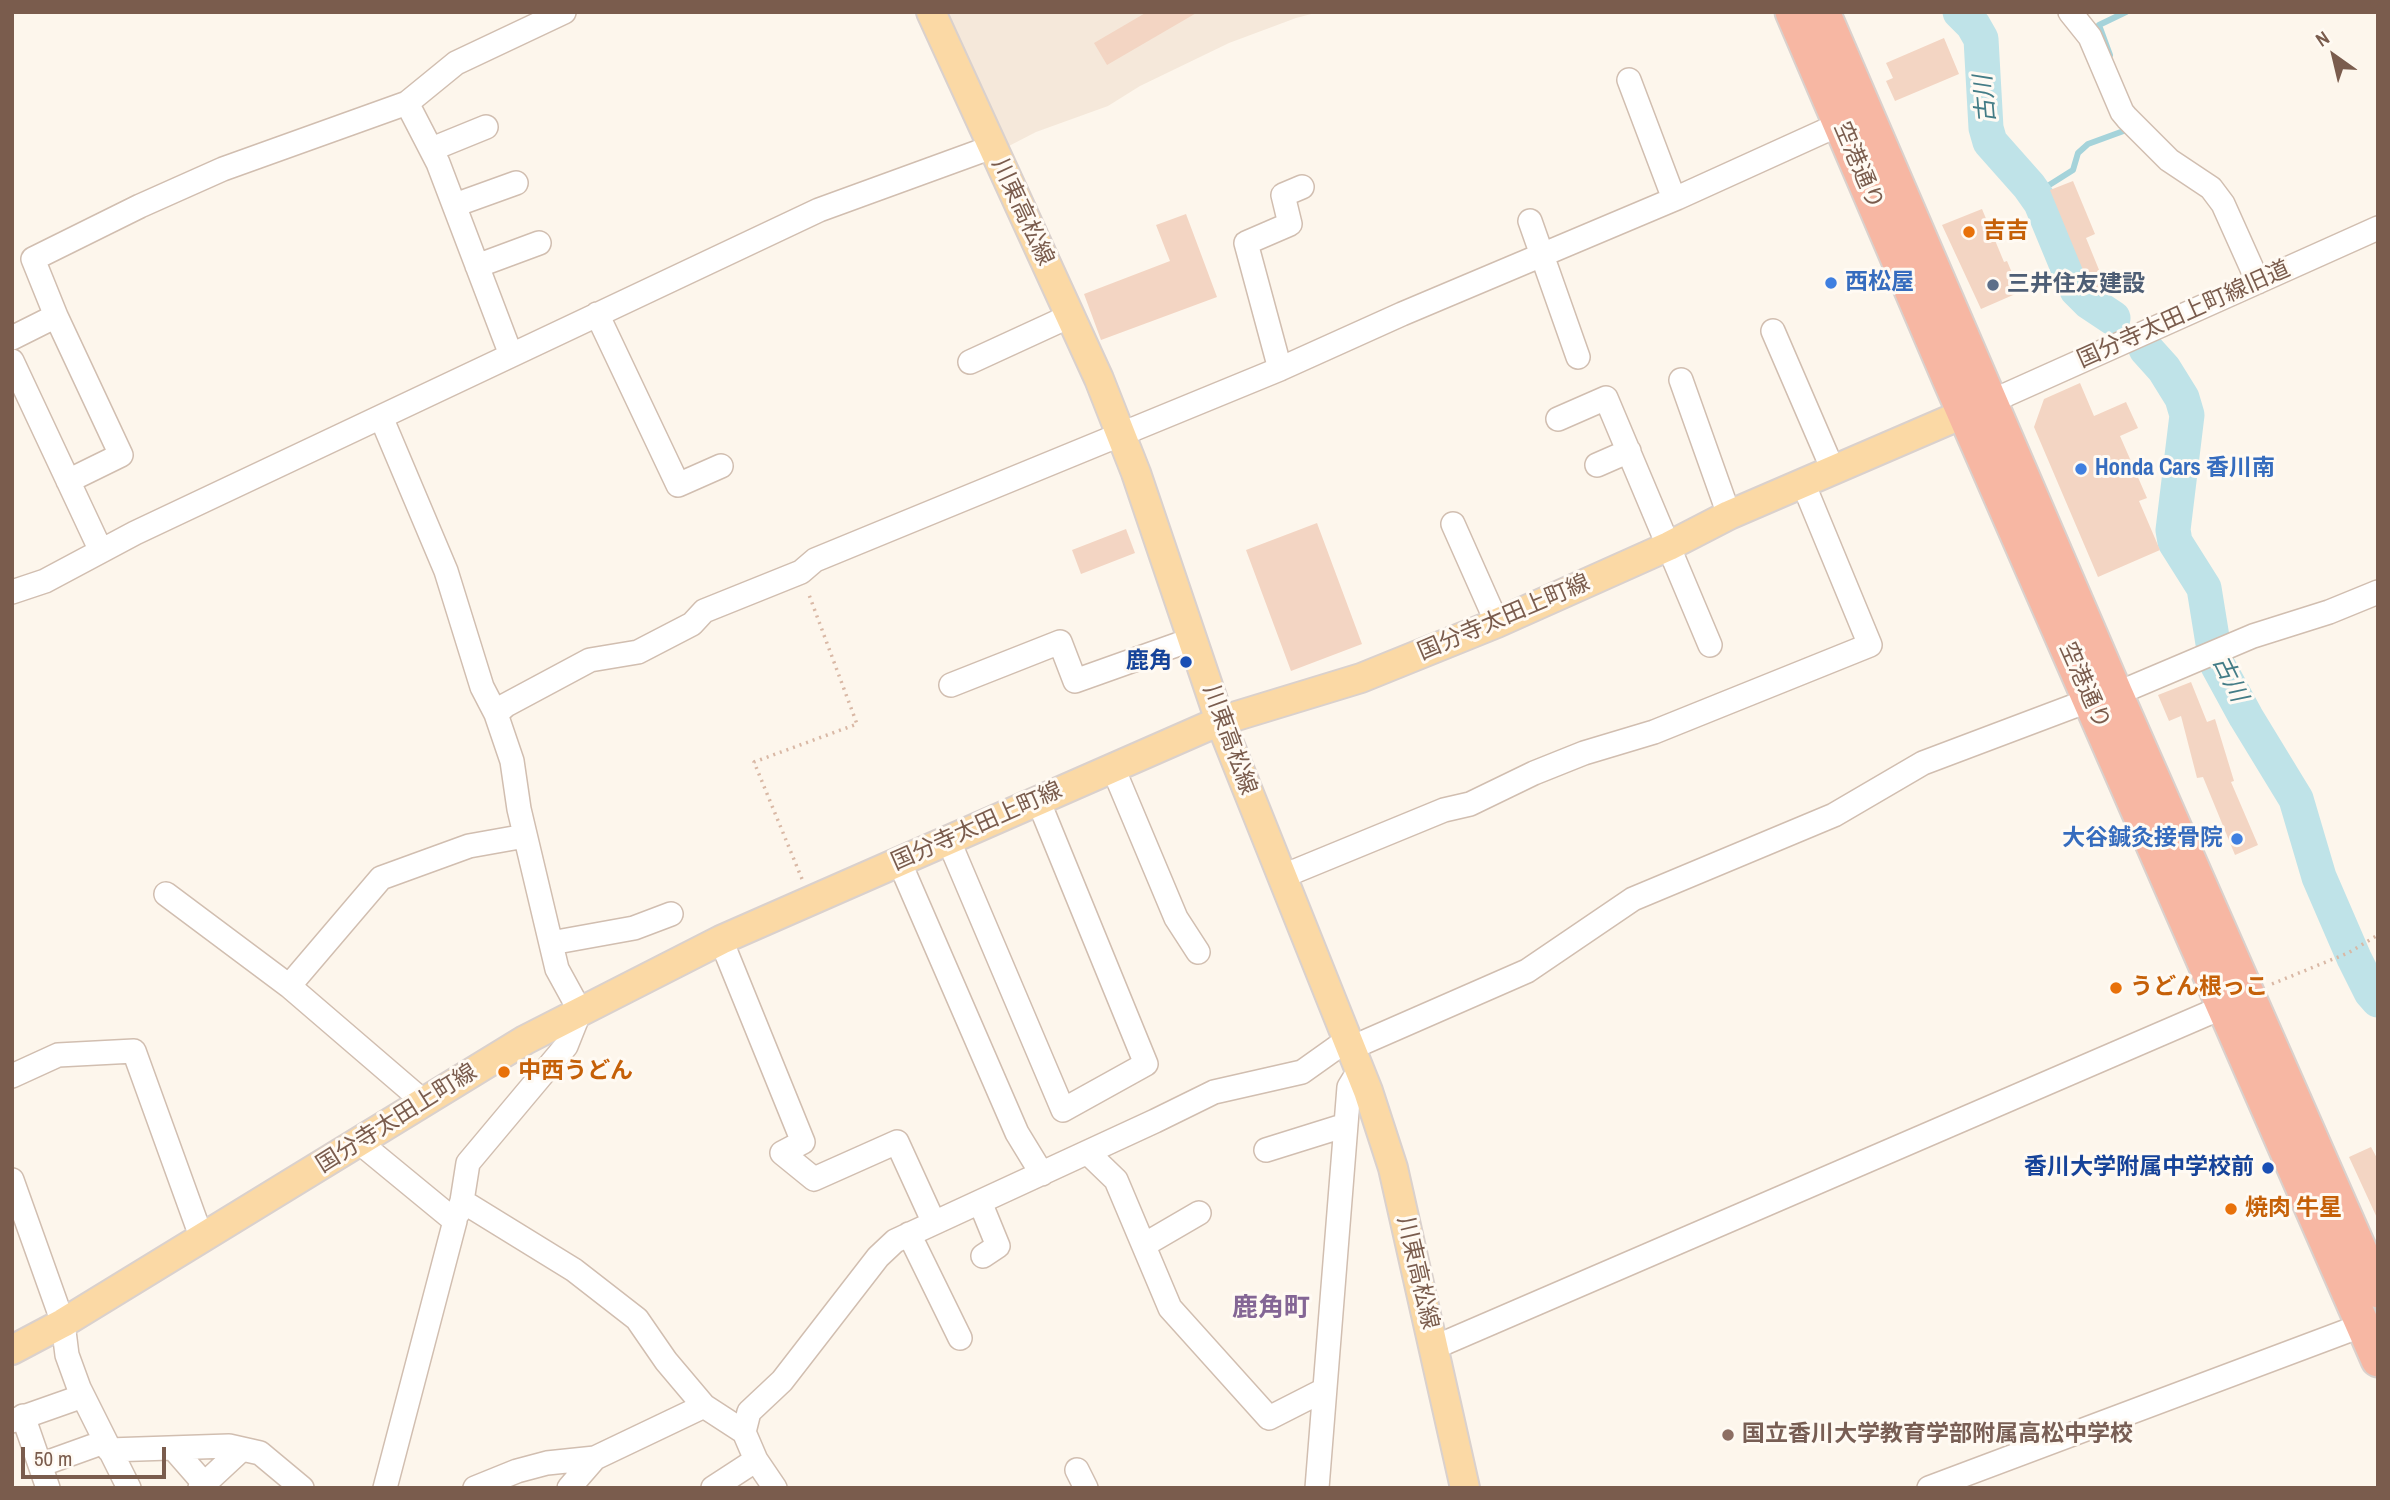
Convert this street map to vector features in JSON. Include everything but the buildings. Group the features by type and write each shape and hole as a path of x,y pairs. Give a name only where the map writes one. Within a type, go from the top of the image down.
{"highway":[{"name":"空港通り","path":"1792,12 1840,124 1977,408 2103,697 2235,1001 2378,1360"},
{"name":"空港通り","path":"1823,12 1977,408"},
{"name":"空港通り","path":"2235,1001 2378,1291"}],"main road":[{"name":"川東高松線","path":"931,12 1070,316 1121,436 1220,721 1353,1052 1393,1168 1465,1488"},
{"name":"国分寺太田上町線","path":"12,1350 63,1323 525,1040 721,940 1220,721 1361,678 1497,623 1669,546 1729,515 1977,408"}],"street":[{"path":"68,481 121,455 56,316 33,259 223,169 407,103 456,63 564,12"},
{"path":"2070,12 2090,37 2122,112 2169,160 2211,188 2223,204 2258,282"},
{"path":"1629,80 1674,199"},
{"path":"407,103 432,149 511,355"},
{"path":"496,714 506,705 590,660 638,652 692,624 704,611 801,572 815,560 1280,369 1674,199 1840,124"},
{"path":"432,149 486,127"},
{"path":"12,592 45,581 101,551 819,210 992,147"},
{"path":"455,205 516,183"},
{"path":"1280,369 1246,243 1290,224 1283,195 1302,187"},
{"path":"1530,221 1578,357"},
{"name":"国分寺太田上町線旧道","path":"1977,408 2378,228"},
{"path":"477,266 539,243"},
{"path":"597,314 678,485 721,466"},
{"path":"12,338 56,316"},
{"path":"970,362 1070,316"},
{"path":"1773,331 1833,470"},
{"path":"12,361 21,404 68,481 101,551"},
{"path":"1681,380 1729,515"},
{"path":"1558,419 1606,398 1710,645"},
{"path":"381,417 446,571 482,687 496,714 512,761 525,835 557,969 580,1011 566,1046 468,1163 386,1488"},
{"path":"1597,465 1629,451"},
{"path":"1281,877 1444,810 1470,804 1534,772 1584,753 1654,732 1870,645 1803,483"},
{"path":"1453,524 1497,623"},
{"path":"744,1432 749,1412 782,1381 878,1257 895,1241 1214,1092 1301,1072 1333,1052 1353,1052 1527,971 1633,899 1834,815 1923,763 2103,697 2253,636 2329,612 2378,592"},
{"path":"951,685 1060,642 1075,681 1193,639"},
{"path":"1113,768 1176,918 1198,952"},
{"path":"948,839 1063,1110 1146,1064 1038,800"},
{"path":"289,986 381,878 470,846 525,835"},
{"path":"899,861 1017,1133 1042,1174"},
{"path":"166,894 289,986 424,1102"},
{"path":"551,943 634,929 671,914"},
{"path":"721,940 803,1142 782,1153 814,1179 897,1142 934,1223"},
{"path":"1433,1348 2235,1001"},
{"path":"12,1076 58,1055 134,1051 202,1239"},
{"path":"1317,1488 1353,1052"},
{"path":"1266,1150 1346,1125"},
{"path":"359,1142 458,1211 574,1269 637,1319 666,1361 704,1406 744,1432 756,1460 775,1488"},
{"path":"1088,1153 1116,1180 1170,1308 1269,1418 1324,1390"},
{"path":"12,1180 63,1323 67,1355 106,1446 129,1488"},
{"path":"980,1202 998,1246 983,1256"},
{"path":"1144,1245 1199,1213"},
{"path":"909,1234 960,1338"},
{"path":"1929,1488 2362,1325"},
{"path":"48,1488 18,1418 83,1396"},
{"path":"475,1488 516,1471 547,1463 596,1458 704,1406"},
{"path":"40,1465 106,1446 229,1446 260,1453 291,1485"},
{"path":"173,1448 204,1486 242,1449"},
{"path":"569,1488 596,1458"},
{"path":"713,1488 756,1460"}],"path":[{"path":"801,572 857,724 754,762 811,900"},
{"path":"2235,1001 2348,953 2378,935"}],"shaded area":[{"path":"944,12 1319,12 1229,43 1140,86 1108,106 1036,132 1005,148"}],"waterway":[{"name":"古川","path":"1960,12 1973,25 1981,39 1986,128 1990,142 2041,203 2077,290 2089,302 2113,318"},
{"path":"2110,55 2099,25 2126,12"},
{"path":"2035,194 2073,170 2078,153 2088,144 2129,129"},
{"name":"古川","path":"2146,349 2164,369 2182,398 2187,415 2173,530 2175,542 2204,588 2216,662 2296,799 2319,877 2354,958 2371,992 2378,1000"}],"place":[{"name":"吉吉","path":"1969,232"},
{"name":"西松屋","path":"1831,283"},
{"name":"三井住友建設","path":"1993,285"},
{"name":"Honda Cars 香川南","path":"2081,469"},
{"name":"鹿角","path":"1186,662"},
{"name":"大谷鍼灸接骨院","path":"2237,839"},
{"name":"うどん根っこ","path":"2116,988"},
{"name":"中西うどん","path":"504,1072"},
{"name":"香川大学附属中学校前","path":"2268,1168"},
{"name":"焼肉 牛星","path":"2231,1209"},
{"name":"国立香川大学教育学部附属高松中学校","path":"1728,1435"}],"district":[{"name":"鹿角町","path":"1271,1309"}]}
